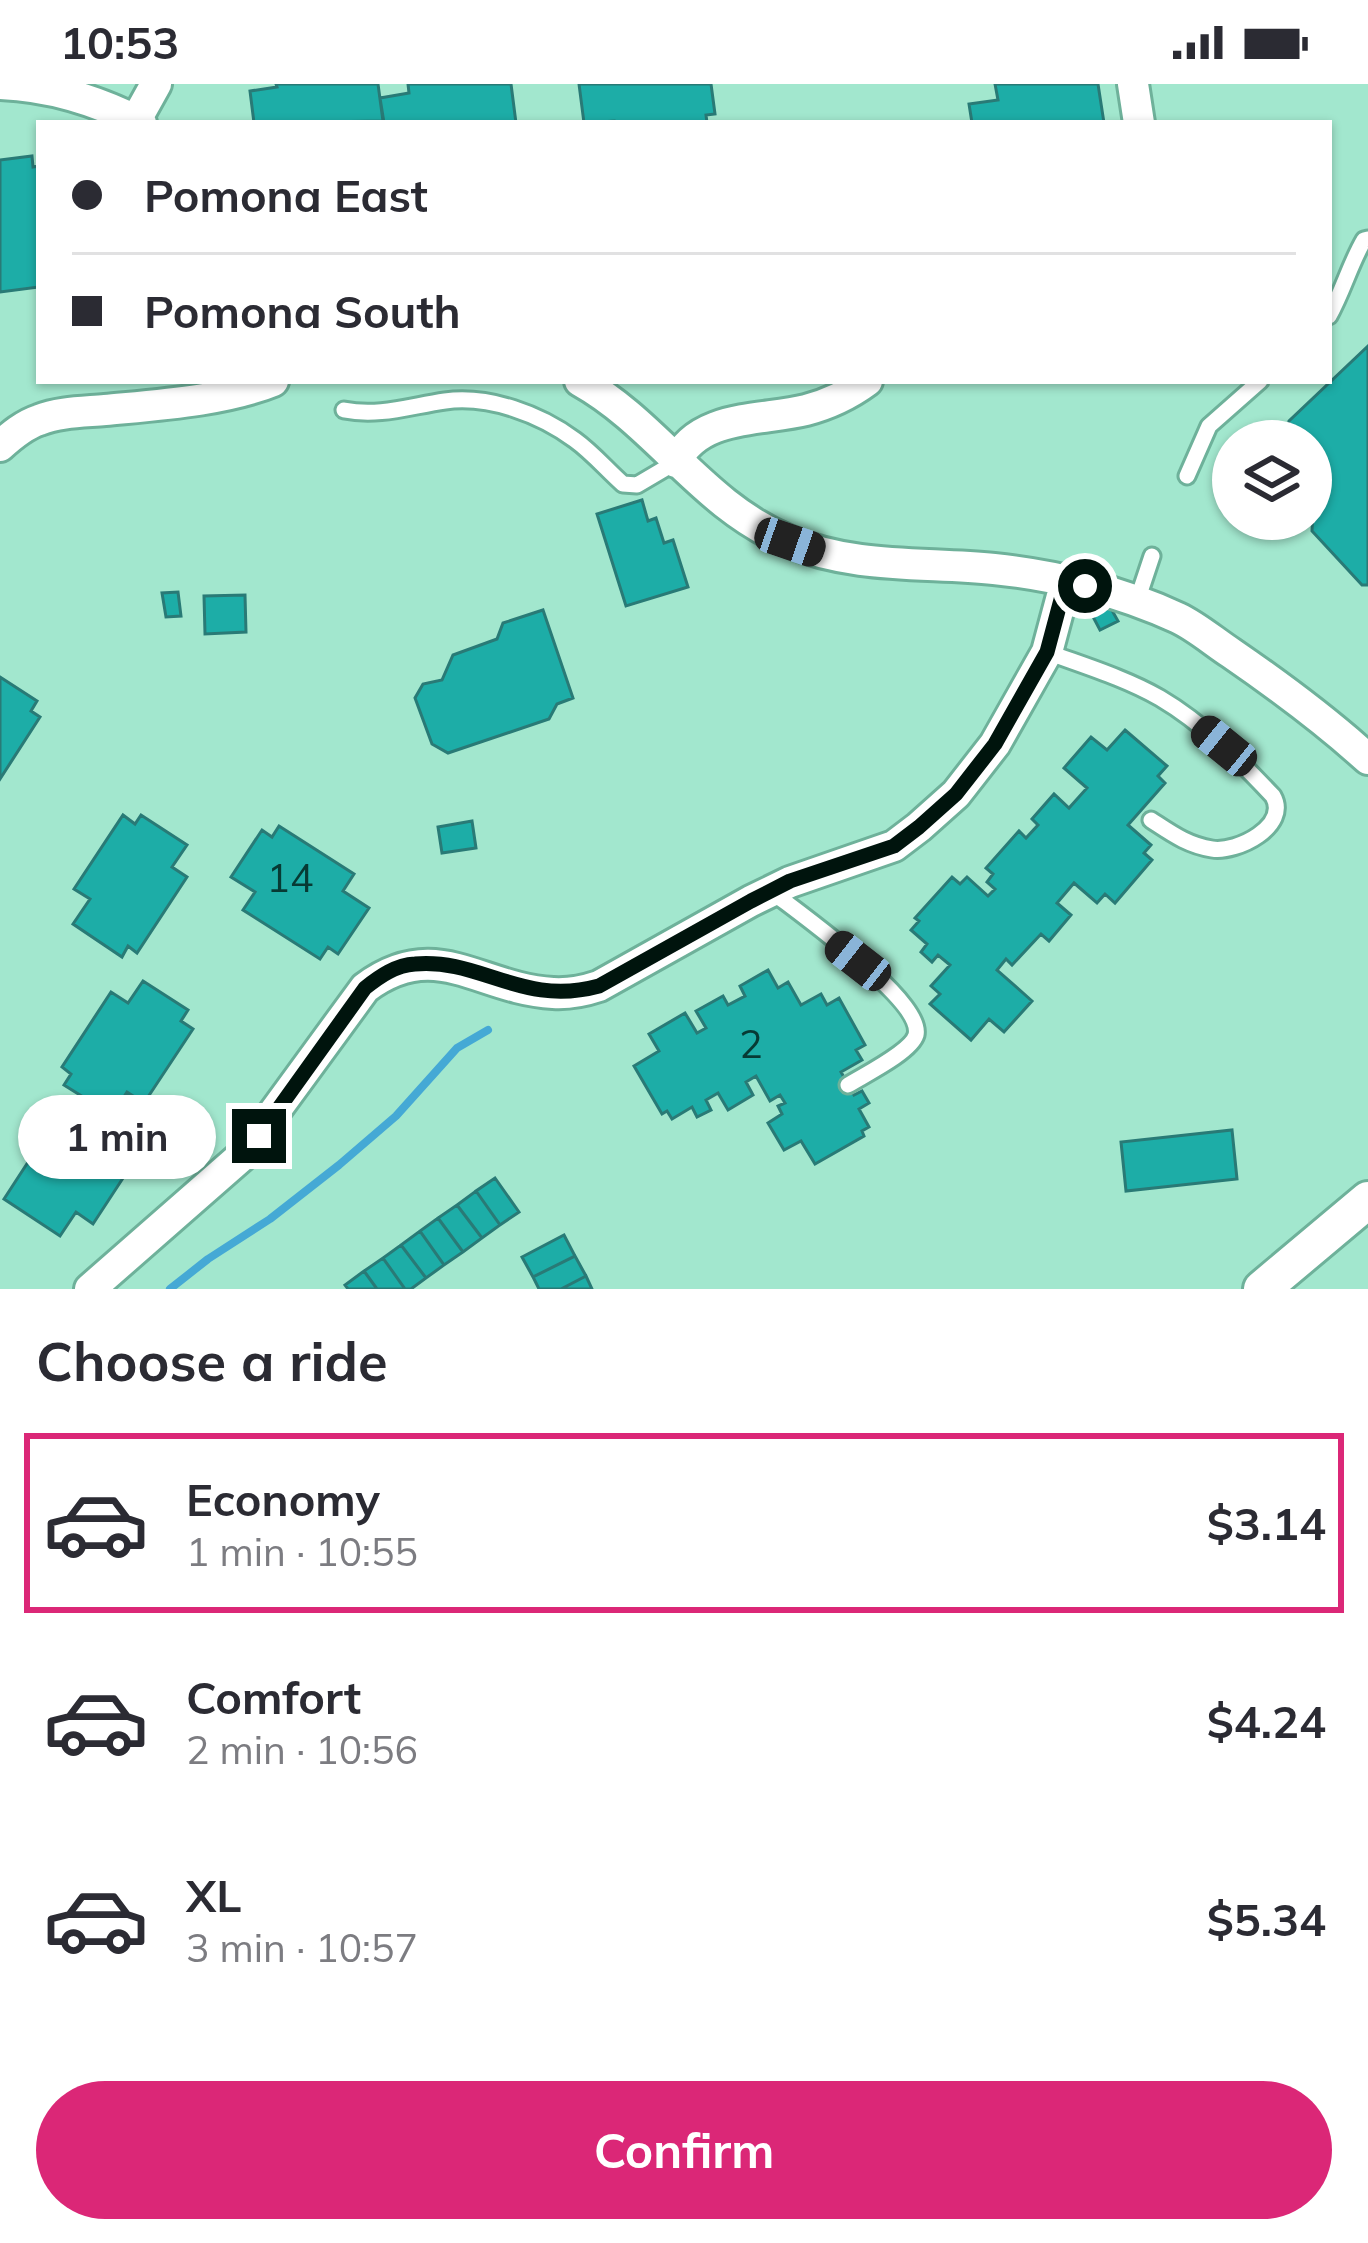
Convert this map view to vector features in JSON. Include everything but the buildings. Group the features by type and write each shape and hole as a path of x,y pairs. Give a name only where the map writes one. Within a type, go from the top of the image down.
{"street":[{"path":"0,84 52,90 134,120"},
{"path":"140,120 157,84"},
{"path":"1133,84 1139,120"},
{"path":"0,446 37,420 56,415 225,394 262,384"},
{"path":"584,384 620,408 711,494 772,534 816,551 874,563 993,569 1066,581 1137,602 1183,620 1365,750"},
{"path":"676,462 683,448 710,430 819,406 862,384"},
{"path":"90,1289 243,1155 365,988 386,972 412,964 436,964 524,988 575,993 599,986 790,881 894,846 956,794 995,744 1047,652 1066,581"},
{"path":"1262,1289 1368,1200"}],"lane":[{"path":"1332,310 1352,261 1368,239"},
{"path":"1187,476 1209,426 1257,384"},
{"path":"344,410 364,414 478,400 511,407 572,437 623,484 637,484 676,462"},
{"path":"1137,602 1152,556"},
{"path":"1047,652 1157,697 1189,717 1224,746 1279,806 1265,829 1239,847 1223,850 1184,842 1151,820"},
{"path":"771,891 887,984 916,1021 910,1046 848,1085"}],"waterway":[{"path":"170,1289 339,1165 396,1116 457,1048 488,1030"}],"route":[{"path":"259,1136 365,988 386,972 412,964 436,964 524,988 575,993 599,986 790,881 894,846 956,794 995,744 1047,652 1066,581 1085,586"}]}
